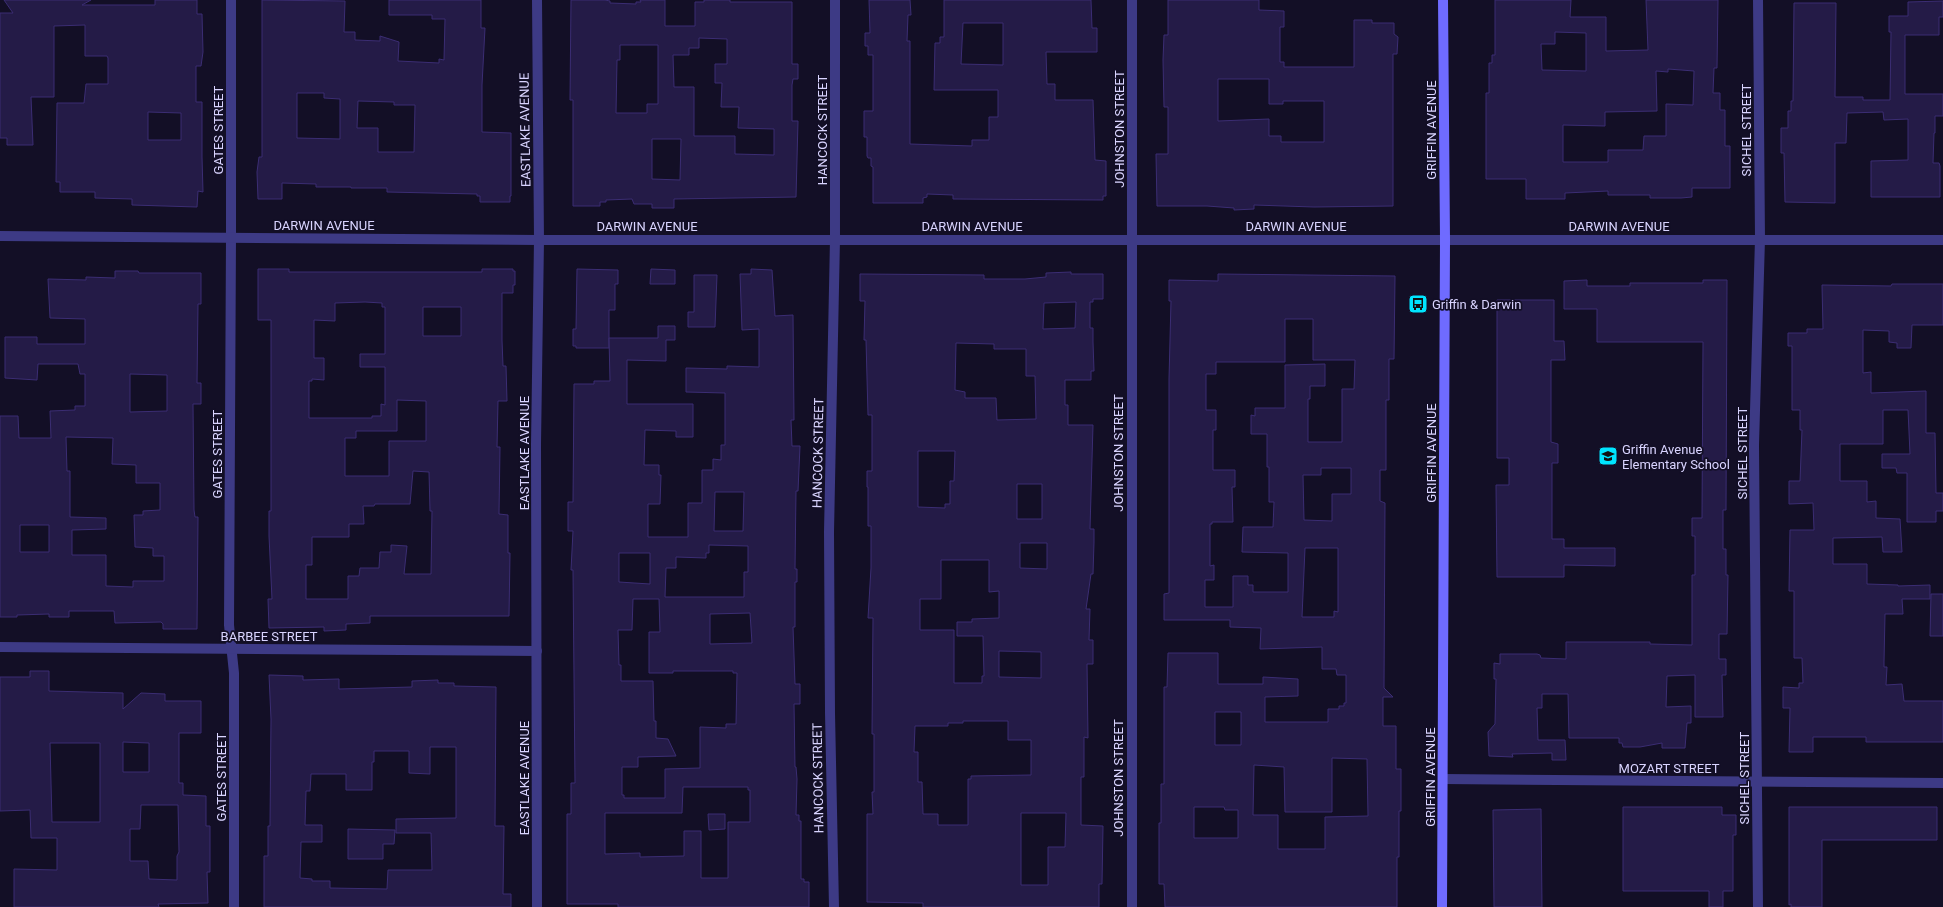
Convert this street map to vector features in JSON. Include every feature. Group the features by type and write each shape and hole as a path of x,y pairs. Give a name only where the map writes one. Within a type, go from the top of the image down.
{"main road":[{"name":"GRIFFIN AVENUE","path":"1442,907 1445,240 1443,0"}],"street":[{"name":"GATES STREET","path":"231,0 229,617 234,673 234,907"},
{"name":"EASTLAKE AVENUE","path":"537,0 539,240 536,444 537,907"},
{"name":"HANCOCK STREET","path":"834,907 830,713 829,532 835,239 835,0"},
{"name":"JOHNSTON STREET","path":"1132,0 1132,907"},
{"name":"SICHEL STREET","path":"1758,0 1760,239 1754,444 1758,907"},
{"name":"DARWIN AVENUE","path":"0,236 539,240 1943,240"},
{"name":"BARBEE STREET","path":"0,647 537,651"},
{"name":"MOZART STREET","path":"1443,779 1943,783"}],"building":[{"path":"4,0 91,0 82,5 155,5 155,0 197,0 197,14 202,14 203,52 201,66 196,66 196,102 202,102 203,192 198,191 197,207 132,205 132,199 95,198 95,192 60,192 60,182 56,182 57,103 84,103 86,84 108,84 107,56 85,56 85,25 54,26 54,97 31,97 33,145 7,145 7,138 0,138 0,13 13,13","holes":["148,112 181,113 181,140 148,140"]},
{"path":"262,0 345,1 344,32 355,32 355,40 380,41 380,36 399,42 398,61 439,63 439,59 444,60 445,19 432,19 432,15 389,15 389,0 481,0 481,28 485,28 482,85 482,132 511,133 510,202 480,202 480,196 477,196 477,194 387,192 387,188 316,187 316,184 282,183 282,199 258,199 257,172 259,157 262,157","holes":["297,93 324,93 324,98 340,99 340,139 297,138","358,101 394,102 394,105 415,105 414,152 378,152 378,128 357,128"]},
{"path":"571,0 605,0 610,1 610,3 636,4 636,2 641,2 640,0 665,0 665,26 695,26 695,2 704,2 704,0 730,0 730,2 792,2 792,64 798,64 798,79 793,79 792,85 792,121 798,121 796,197 674,199 674,208 652,208 652,204 634,204 632,199 606,200 606,202 600,202 600,206 573,206 573,100 570,100","holes":["699,38 727,39 727,64 715,64 715,83 722,83 721,107 739,107 738,128 774,129 774,155 735,154 735,136 694,136 694,87 674,87 673,55 689,55 689,48 699,48","620,45 658,45 658,104 647,104 647,113 616,113 617,60 620,60","652,139 681,139 680,180 652,179"]},
{"path":"869,0 910,0 911,15 908,15 907,41 910,41 910,144 972,146 972,140 989,140 989,117 998,117 998,90 934,90 935,43 940,43 940,37 944,37 944,0 1091,0 1092,28 1097,28 1097,52 1046,52 1047,84 1055,84 1055,100 1093,100 1095,160 1106,161 1106,196 1103,196 1103,200 953,199 953,195 927,194 927,197 923,198 923,203 873,203 873,167 871,166 871,158 868,158 867,156 867,137 864,137 864,111 873,111 873,55 868,55 868,46 865,46 865,33 870,33","holes":["963,23 1003,23 1003,65 961,64"]},
{"path":"1168,0 1259,0 1259,10 1284,11 1284,27 1280,27 1280,62 1284,62 1284,67 1354,67 1354,20 1372,20 1372,23 1394,23 1394,34 1398,37 1397,54 1393,54 1393,206 1314,207 1254,205 1254,209 1234,210 1234,208 1207,206 1157,206 1156,154 1168,154 1168,107 1164,107 1163,60 1164,35 1168,35","holes":["1218,79 1269,79 1269,104 1283,104 1283,101 1324,101 1324,142 1281,142 1281,136 1269,136 1269,119 1218,121"]},
{"path":"1495,0 1571,0 1570,17 1606,17 1606,51 1648,50 1646,0 1718,0 1717,68 1714,68 1713,93 1720,93 1720,110 1725,110 1725,146 1730,146 1730,188 1692,188 1692,197 1681,198 1650,198 1650,195 1608,195 1608,191 1565,193 1565,199 1526,199 1526,179 1486,179 1486,93 1489,93 1489,63 1492,63 1492,55 1495,55","holes":["1555,32 1586,33 1586,71 1542,70 1541,44 1555,44","1668,69 1694,71 1693,105 1666,104 1666,136 1644,136 1643,150 1608,150 1608,162 1563,162 1563,125 1605,126 1605,112 1657,111 1656,71 1668,72"]},
{"path":"1943,1 1943,17 1939,17 1939,35 1905,35 1905,94 1943,94 1943,116 1935,116 1933,163 1939,163 1940,166 1940,197 1871,197 1871,161 1908,160 1908,119 1884,120 1883,112 1847,113 1846,143 1835,143 1835,203 1785,202 1784,153 1781,153 1781,128 1788,128 1788,111 1791,111 1791,101 1793,101 1794,3 1836,3 1835,97 1863,97 1863,100 1890,100 1891,32 1889,32 1889,16 1908,16 1908,2"},
{"path":"258,269 289,269 289,272 482,272 482,269 513,269 513,271 515,271 515,285 513,285 513,293 502,293 503,366 506,366 507,401 498,401 497,447 500,447 499,514 508,515 508,553 510,553 509,616 370,616 370,623 346,624 346,630 324,631 324,627 269,628 268,599 272,599 269,536 269,511 271,511 271,320 258,320","holes":["335,303 382,303 382,307 385,307 385,354 360,354 360,367 385,367 385,405 381,404 381,416 372,416 372,418 309,418 309,381 312,381 312,379 324,380 324,358 314,358 314,320 335,321","423,307 461,307 461,336 423,336","397,400 426,401 426,441 389,441 389,476 345,476 345,438 356,438 356,431 397,431","413,471 429,472 430,511 432,511 431,574 404,574 407,546 391,545 391,552 380,552 379,568 360,568 359,576 348,576 348,599 306,599 306,565 312,565 312,537 349,537 349,524 364,524 363,506 374,506 375,504 410,504"]},
{"path":"577,269 618,270 618,284 615,284 615,310 609,310 609,348 576,348 576,346 573,346 573,329 576,329"},
{"path":"651,269 675,270 675,284 650,284"},
{"path":"751,269 772,270 775,316 793,315 794,420 791,420 792,446 800,446 798,491 796,491 795,569 797,569 797,582 795,582 795,627 793,627 795,684 800,684 800,704 794,704 795,767 797,779 796,815 799,815 799,821 801,821 801,879 804,879 804,882 809,882 809,907 618,907 618,904 567,904 567,814 571,814 571,783 575,783 573,570 571,570 573,531 568,531 568,502 573,502 574,384 594,384 594,381 610,381 609,338 658,338 658,326 675,326 675,340 666,340 666,361 627,360 627,404 693,404 693,437 676,437 676,431 645,430 644,465 659,465 659,475 661,475 660,504 648,504 648,537 688,537 688,503 702,503 702,470 713,470 713,459 721,460 721,445 725,445 725,393 686,392 686,368 727,369 727,366 759,367 759,329 742,330 740,274 751,274","holes":["715,492 744,492 743,531 714,531","709,545 748,546 748,572 744,572 744,597 665,597 666,568 676,568 676,557 706,558 706,553 709,553","619,553 650,553 650,584 619,582","633,599 659,599 660,632 649,632 649,673 673,673 673,671 733,671 733,673 737,673 736,724 726,724 726,728 700,727 700,768 665,769 665,798 624,798 624,795 622,795 622,767 638,767 638,757 676,756 668,739 656,738 653,681 621,681 618,630 632,630","750,613 752,643 710,644 710,614","683,787 748,787 748,790 750,790 750,822 728,822 728,878 701,878 701,831 684,831 684,856 640,857 640,853 605,854 605,813 682,813"]},
{"path":"115,271 138,271 139,273 201,273 201,304 198,304 197,383 201,383 201,404 193,404 194,510 195,517 198,517 197,629 163,629 163,624 161,622 115,623 114,611 69,611 69,617 49,617 49,614 0,617 0,416 18,416 19,438 51,438 50,411 75,410 75,406 85,406 85,374 80,374 78,364 38,364 37,380 5,378 5,337 37,337 37,344 85,344 85,319 50,318 48,279 86,280 86,277 115,278","holes":["130,374 167,375 167,411 130,412","66,437 113,438 112,464 136,465 136,483 160,483 160,510 143,511 143,515 134,515 135,547 153,548 153,556 164,556 164,581 133,581 133,587 106,586 106,555 72,555 72,530 106,529 106,518 70,517 70,471 67,471","20,525 49,525 49,552 20,552"]},
{"path":"1071,272 1071,274 1103,274 1103,299 1093,299 1093,302 1090,302 1090,328 1093,328 1094,371 1091,371 1091,380 1065,380 1065,405 1068,405 1068,425 1093,425 1090,529 1094,529 1093,574 1091,574 1086,609 1090,609 1089,640 1093,640 1093,664 1087,664 1088,738 1084,737 1084,777 1081,777 1081,825 1103,826 1102,884 1099,884 1099,907 923,907 923,903 867,902 867,814 873,814 872,792 874,792 874,734 872,734 873,618 868,618 871,568 871,526 868,526 867,487 867,471 872,471 872,415 868,415 866,340 864,340 865,301 860,301 860,274 984,275 984,279 1025,279 1046,277 1046,273","holes":["1076,302 1075,328 1043,329 1044,303","956,343 994,344 994,349 1026,349 1026,376 1035,376 1036,419 997,420 996,398 965,398 965,392 955,390","918,451 955,451 954,481 950,481 950,504 945,504 945,508 918,507","1017,484 1042,484 1042,519 1017,519","1020,543 1047,543 1047,569 1020,568","941,560 989,560 989,592 999,591 999,618 972,619 972,622 957,622 957,636 983,636 984,676 982,676 982,683 954,683 954,630 920,630 920,599 941,599","999,651 1041,652 1041,678 999,677","963,721 1008,721 1008,740 1031,740 1031,775 971,776 971,779 968,779 968,825 938,825 938,814 923,814 922,782 918,782 918,752 914,752 915,726 948,726 948,723 963,723","1021,813 1066,813 1065,847 1048,847 1048,885 1021,885"]},
{"path":"1218,274 1395,276 1394,359 1389,359 1389,400 1386,400 1386,470 1380,470 1380,501 1385,503 1384,688 1393,697 1383,697 1383,726 1396,726 1396,769 1401,769 1399,857 1397,857 1397,907 1165,907 1164,884 1159,884 1159,823 1161,823 1161,784 1164,784 1164,687 1167,687 1168,653 1218,653 1218,684 1263,684 1263,677 1298,679 1298,696 1265,697 1265,722 1328,722 1328,709 1339,709 1339,706 1344,706 1344,703 1346,703 1346,675 1337,675 1336,669 1322,669 1322,647 1260,649 1261,628 1230,627 1230,620 1164,620 1164,594 1169,593 1169,379 1171,301 1169,301 1169,280 1218,281","holes":["1285,319 1313,319 1313,360 1355,360 1354,389 1342,389 1342,442 1308,442 1308,399 1310,399 1310,386 1325,386 1325,364 1285,365 1285,408 1255,408 1255,416 1251,415 1251,434 1267,434 1269,502 1274,502 1273,527 1243,527 1242,552 1288,553 1288,592 1253,592 1253,585 1248,585 1248,576 1233,576 1233,607 1205,607 1205,580 1214,580 1214,565 1210,566 1210,524 1212,524 1212,522 1233,522 1232,487 1235,487 1235,470 1213,470 1213,430 1216,430 1216,410 1206,410 1206,374 1216,374 1216,362 1285,362","1321,468 1351,468 1351,494 1332,494 1332,521 1304,520 1303,475 1321,475","1305,548 1338,548 1338,612 1334,611 1334,617 1302,617","1215,712 1241,712 1241,745 1215,745","1332,758 1367,759 1368,816 1325,817 1325,849 1278,849 1278,815 1253,815 1254,765 1284,767 1285,812 1332,812","1194,807 1224,807 1225,810 1238,810 1238,838 1194,838"]},
{"path":"694,275 717,275 715,327 688,327 688,312 694,312"},
{"path":"1587,280 1587,286 1630,286 1630,283 1703,283 1703,280 1727,280 1726,510 1723,510 1723,549 1726,549 1726,575 1728,575 1727,634 1719,634 1719,659 1726,659 1726,675 1722,675 1723,717 1695,717 1695,675 1667,676 1666,707 1691,706 1691,723 1687,723 1685,748 1662,748 1662,743 1640,747 1623,747 1622,743 1619,743 1619,738 1569,738 1568,694 1542,694 1542,708 1537,708 1538,740 1565,740 1566,760 1552,760 1552,753 1512,754 1513,757 1489,756 1488,732 1495,724 1496,679 1494,679 1494,663 1500,664 1500,654 1537,654 1540,655 1541,658 1566,659 1566,642 1650,642 1650,644 1692,645 1692,575 1695,575 1695,536 1692,536 1692,518 1702,518 1703,342 1597,342 1597,309 1564,309 1564,281"},
{"path":"1892,284 1943,284 1943,325 1912,325 1911,348 1897,348 1897,343 1889,342 1889,331 1863,330 1863,373 1871,372 1871,393 1926,391 1926,433 1935,433 1936,493 1943,493 1943,511 1936,511 1936,522 1907,522 1907,473 1897,473 1896,468 1882,468 1882,454 1910,454 1908,410 1883,410 1883,444 1840,444 1840,481 1867,481 1867,502 1876,501 1876,518 1900,519 1902,552 1883,552 1882,537 1833,538 1833,564 1867,564 1867,584 1898,586 1930,585 1930,599 1902,599 1903,614 1885,614 1884,667 1887,667 1886,685 1902,684 1904,701 1943,701 1943,742 1866,742 1866,737 1813,737 1813,752 1789,752 1790,708 1783,708 1783,687 1799,688 1799,683 1803,683 1802,658 1794,658 1794,591 1789,591 1790,530 1814,530 1813,503 1789,504 1789,481 1800,481 1802,430 1800,430 1800,410 1792,410 1792,346 1788,346 1788,333 1807,333 1807,329 1823,329 1822,285 1891,286"},
{"path":"1497,300 1554,300 1554,341 1564,341 1565,360 1551,360 1551,442 1558,444 1558,463 1552,463 1552,539 1564,539 1564,548 1615,548 1615,566 1564,565 1564,577 1497,577 1496,485 1509,485 1509,458 1497,458"},
{"path":"1931,594 1943,594 1943,636 1930,636"},
{"path":"30,671 49,671 49,691 123,693 123,709 141,693 165,694 165,701 201,701 201,733 179,733 179,783 183,783 183,795 206,796 206,826 210,826 210,872 207,872 208,903 158,904 159,907 14,907 14,869 57,870 57,838 31,838 30,810 0,811 0,677 30,677","holes":["123,742 149,743 149,772 123,772","50,743 100,743 100,822 52,822","141,805 178,805 179,852 177,856 177,880 149,879 148,861 130,861 130,829 140,829"]},
{"path":"269,675 303,676 303,680 339,679 339,689 412,687 412,681 438,680 438,683 454,683 454,686 496,687 495,826 504,826 503,894 511,894 511,907 264,907 264,856 268,856 268,826 270,826 271,719","holes":["430,747 456,747 456,818 396,819 396,833 431,833 432,870 388,870 387,889 330,888 330,881 312,881 312,879 300,878 301,842 322,842 322,825 305,825 306,791 310,791 311,774 346,774 346,790 372,790 372,762 374,762 374,751 409,751 409,773 430,774"]},
{"path":"1623,807 1722,807 1722,815 1736,815 1736,835 1733,835 1733,891 1723,891 1723,907 1709,907 1709,891 1623,891"},
{"path":"1789,807 1937,807 1937,840 1822,840 1822,907 1791,907 1791,904 1789,905"},
{"path":"1541,809 1542,907 1494,907 1493,810"},
{"path":"708,814 725,814 725,829 709,830"},
{"path":"348,829 395,830 394,844 383,844 383,859 348,859"}],"place":[{"name":"Griffin & Darwin","path":"1418,304"},
{"name":"Griffin Avenue Elementary School","path":"1608,456"}]}
